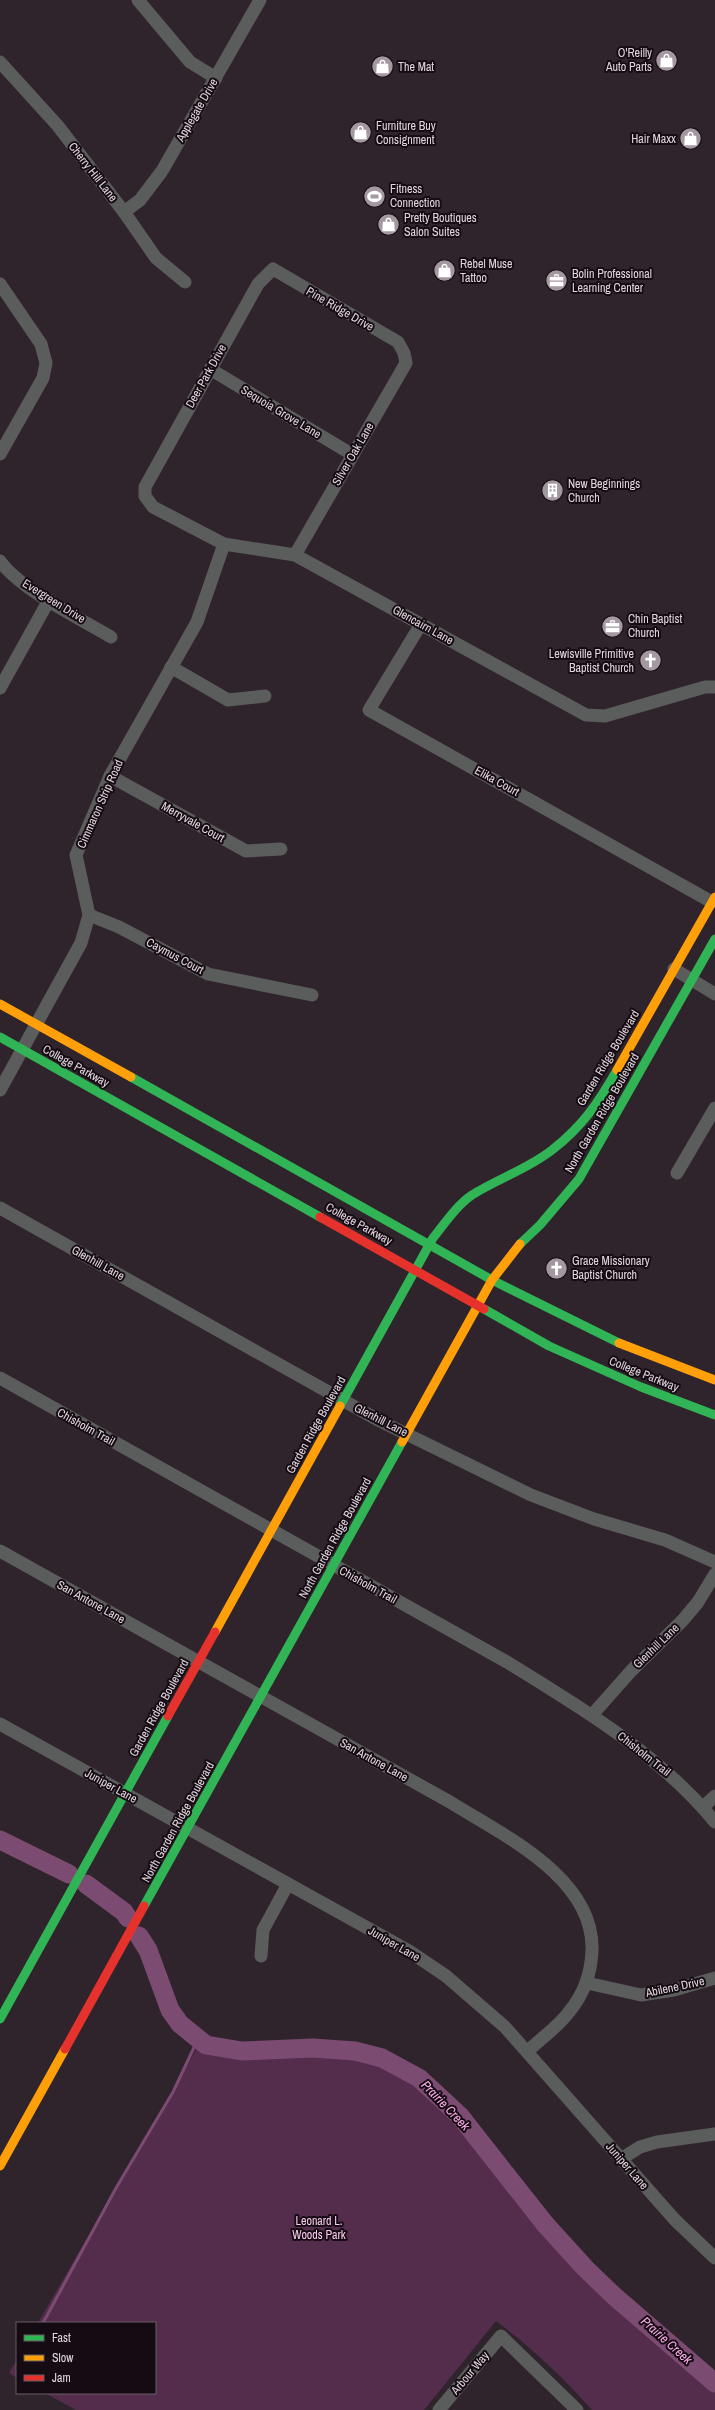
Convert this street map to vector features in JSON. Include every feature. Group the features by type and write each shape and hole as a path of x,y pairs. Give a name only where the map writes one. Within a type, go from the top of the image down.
{"main road":[{"name":"Garden Ridge Boulevard","path":"0,2019 441,1225 471,1196 551,1151 578,1127 595,1108 714,899"},
{"name":"North Garden Ridge Boulevard","path":"0,2166 492,1280 514,1250 540,1225 579,1179 715,939"},
{"name":"College Parkway","path":"0,1004 492,1280 632,1350 715,1380"},
{"name":"College Parkway","path":"0,1037 416,1269 556,1350 641,1387 715,1415"}],"street":[{"path":"138,0 186,57 216,78"},
{"name":"Applegate Drive","path":"124,212 140,200 162,171 260,0"},
{"name":"Cherry Hill Lane","path":"0,62 58,126 124,212 156,258 185,282"},
{"name":"Pine Ridge Drive","path":"272,270 398,342 404,353"},
{"name":"Deer Park Drive","path":"145,487 258,284 272,270"},
{"path":"0,284 41,344 46,363 43,378 0,454"},
{"name":"Silver Oak Lane","path":"295,555 406,363 404,353"},
{"name":"Sequoia Grove Lane","path":"210,369 353,455"},
{"name":"Glencairn Lane","path":"145,487 145,496 153,507 224,544 295,555 586,715 605,716 705,687 715,687"},
{"name":"Cimmaron Strip Road","path":"0,1090 81,943 89,915 76,855 110,776 197,622 224,544"},
{"name":"Evergreen Drive","path":"0,561 18,579 49,600 111,637"},
{"path":"0,688 49,600"},
{"name":"Elika Court","path":"421,624 369,710 714,899"},
{"path":"172,667 228,700 264,696"},
{"name":"Merryvale Court","path":"110,776 246,851 280,849"},
{"name":"Caymus Court","path":"89,915 119,926 208,974 312,995"},
{"path":"674,969 691,981 715,994"},
{"path":"678,1173 715,1108"},
{"name":"Glenhill Lane","path":"0,1208 343,1401 407,1434 531,1495 594,1519 665,1540 715,1562"},
{"name":"Chisholm Trail","path":"0,1378 507,1662 592,1715 663,1767 703,1807 715,1822"},
{"name":"San Antone Lane","path":"0,1551 450,1802 509,1838 564,1881 579,1900 588,1920 592,1943 588,1983 569,2013 527,2052"},
{"name":"Glenhill Lane","path":"592,1715 631,1670 683,1620 698,1602 715,1574"},
{"name":"Juniper Lane","path":"0,1724 409,1952 446,1976 506,2027 675,2220 715,2258"},
{"path":"703,1807 715,1796"},
{"path":"261,1956 263,1930 288,1884"},
{"name":"Abilene Drive","path":"588,1983 641,1995 674,1990 715,1978"},
{"path":"621,2159 640,2147 657,2142 715,2134"},
{"name":"Arbour Way","path":"439,2410 501,2336 577,2410"}],"green space":[{"name":"Leonard L. Woods Park","path":"204,2036 248,2050 339,2043 404,2061 447,2092 548,2219 622,2295 715,2372 715,2410 592,2410 546,2363 522,2341 496,2321 424,2410 76,2410 47,2394 156,2394 156,2322 39,2322"},
{"path":"16,2362 16,2377 9,2373"}],"waterway":[{"name":"Prairie Creek","path":"0,1840 69,1874"},
{"name":"Prairie Creek","path":"86,1884 124,1912 128,1918"},
{"name":"Prairie Creek","path":"139,1936 148,1950 170,2010 180,2024 206,2045 242,2051 313,2048 355,2051 382,2058 419,2078 460,2116 545,2224 585,2268 613,2295 715,2383"},
{"path":"44,2322 116,2188 173,2092 198,2039"}],"traffic: fast":[{"path":"520,1244 540,1225 579,1179 715,939"},
{"path":"0,1037 320,1217"},
{"path":"340,1406 433,1238 451,1215 466,1199 472,1195 533,1163 563,1141 573,1132 589,1113 617,1070"},
{"path":"131,1077 492,1280 619,1343"},
{"path":"484,1309 549,1346 641,1387 715,1415"},
{"path":"144,1906 402,1442"},
{"path":"0,2019 168,1716"}],"traffic: slow":[{"path":"617,1070 715,897"},
{"path":"0,1004 131,1077"},
{"path":"402,1442 492,1280 520,1244"},
{"path":"619,1343 715,1380"},
{"path":"215,1632 340,1406"},
{"path":"0,2166 65,2049"}],"traffic: jam":[{"path":"320,1217 484,1309"},
{"path":"168,1716 215,1632"},
{"path":"65,2049 144,1906"}],"place":[{"name":"O'Reilly Auto Parts","path":"667,60"},
{"name":"The Mat","path":"382,67"},
{"name":"Furniture Buy Consignment","path":"360,133"},
{"name":"Hair Maxx","path":"691,139"},
{"name":"Fitness Connection","path":"375,196"},
{"name":"Pretty Boutiques Salon Suites","path":"388,225"},
{"name":"Rebel Muse Tattoo","path":"444,271"},
{"name":"Bolin Professional Learning Center","path":"556,281"},
{"name":"New Beginnings Church","path":"552,491"},
{"name":"Chin Baptist Church","path":"612,626"},
{"name":"Lewisville Primitive Baptist Church","path":"650,661"},
{"name":"Grace Missionary Baptist Church","path":"557,1268"}]}
